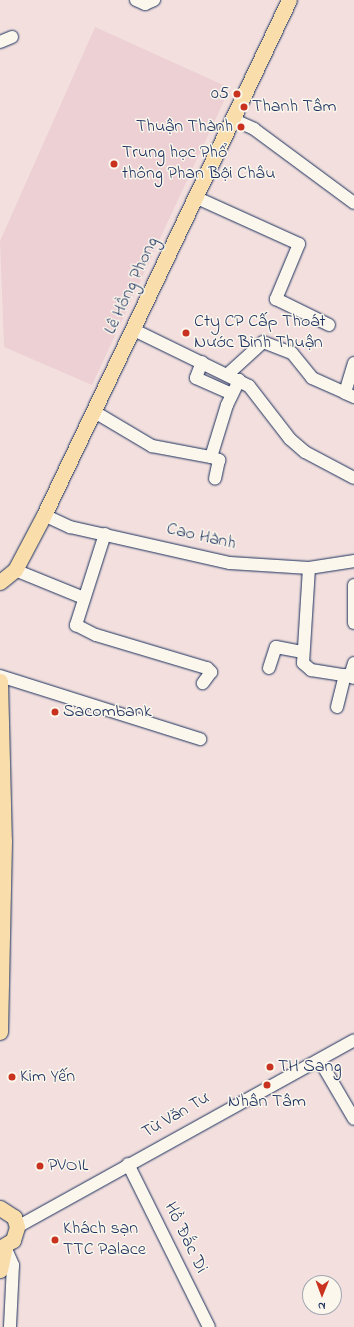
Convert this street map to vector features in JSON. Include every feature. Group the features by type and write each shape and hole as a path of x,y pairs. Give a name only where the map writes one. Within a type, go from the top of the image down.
{"main road":[{"name":"Lê Hồng Phong","path":"0,582 15,570 44,515 289,0"},
{"path":"0,681 2,857 0,1032"},
{"path":"0,1208 14,1217 17,1227 13,1240 3,1247 0,1270"}],"street":[{"path":"136,0 145,4 154,0"},
{"path":"0,42 12,37"},
{"path":"232,119 254,129 354,203"},
{"path":"195,197 299,244 276,299 329,325"},
{"path":"132,329 228,374 249,386 282,430 305,452 354,478"},
{"path":"228,374 263,342 292,353 312,378 350,395 354,363"},
{"path":"202,362 196,378 232,394"},
{"path":"211,457 232,394 239,380"},
{"path":"93,411 152,446 211,457 219,460 214,479"},
{"name":"Cao Hành","path":"44,515 70,527 230,563 309,568 354,561"},
{"path":"105,534 76,625 79,629 207,668 211,672 203,683"},
{"path":"309,568 308,612 302,652 305,668 350,676"},
{"path":"15,570 84,598"},
{"path":"354,585 354,623"},
{"path":"269,668 276,647 302,652"},
{"path":"338,707 354,663"},
{"path":"0,676 200,739"},
{"name":"Từ Văn Tư","path":"17,1227 128,1164 320,1061 354,1040"},
{"path":"320,1061 354,1119"},
{"name":"Hồ Đắc Di","path":"128,1164 208,1327"},
{"path":"3,1247 13,1265 10,1327"}],"shaded area":[{"name":"Trung học Phổ thông Phan Bội Châu","path":"95,27 230,88 92,385 4,347 0,241"}],"place":[{"name":"05","path":"237,94"},
{"name":"Thanh Tâm","path":"244,107"},
{"name":"Thuận Thành","path":"241,127"},
{"name":"Trung học Phổ thông Phan Bội Châu","path":"114,164"},
{"name":"Cty CP Cấp Thoát Nước Bình Thuận","path":"186,333"},
{"name":"Sacombank","path":"55,712"},
{"name":"TH Sang","path":"270,1067"},
{"name":"Kim Yến","path":"12,1077"},
{"name":"Nhân Tâm","path":"267,1085"},
{"name":"PVOIL","path":"40,1166"},
{"name":"Khách sạn TTC Palace","path":"55,1240"}]}
